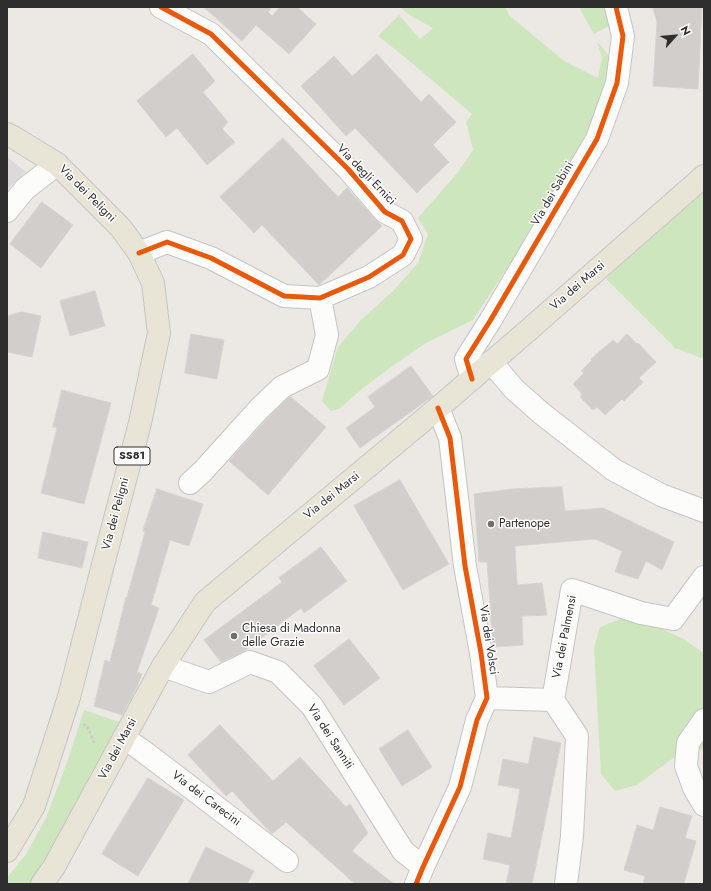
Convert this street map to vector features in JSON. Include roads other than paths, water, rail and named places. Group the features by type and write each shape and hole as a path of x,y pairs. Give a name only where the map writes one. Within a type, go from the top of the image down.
{"main road":[{"name":"Via dei Peligni","path":"7,134 57,164 121,228 139,253 152,283 159,333 140,423 69,697 34,806 14,829 7,850"},
{"name":"Via dei Marsi","path":"46,882 163,666 205,602 472,379 704,176"}],"street":[{"name":"Via degli Ernici","path":"139,253 167,242 211,258 284,296 320,298 369,277 403,255 411,239 402,221 385,212 348,169 211,34 161,7"},
{"name":"Via dei Sabini","path":"472,379 466,359 490,322 597,140 617,83 623,36 616,7"},
{"path":"7,211 25,190 57,164"},
{"path":"190,483 203,471 259,409 282,387 318,369 328,335 320,298"},
{"path":"491,362 514,389 540,413 614,470 661,496 704,511"},
{"name":"Via dei Volsci","path":"438,408 450,438 465,566 481,653 487,698"},
{"name":"Via dei Palmensi","path":"553,700 572,590 641,613 673,619 704,577"},
{"name":"Via dei Sanniti","path":"163,666 209,682 250,662 278,672 312,706 403,851 423,878"},
{"path":"423,878 460,787 477,720 487,698 553,700 577,736 572,836 566,884"},
{"path":"704,720 688,743 686,766 694,788 704,805"},
{"name":"Via dei Carecini","path":"124,738 287,860"}],"place":[{"name":"Partenope","path":"491,524"},
{"name":"Chiesa di Madonna delle Grazie","path":"234,636"}]}
